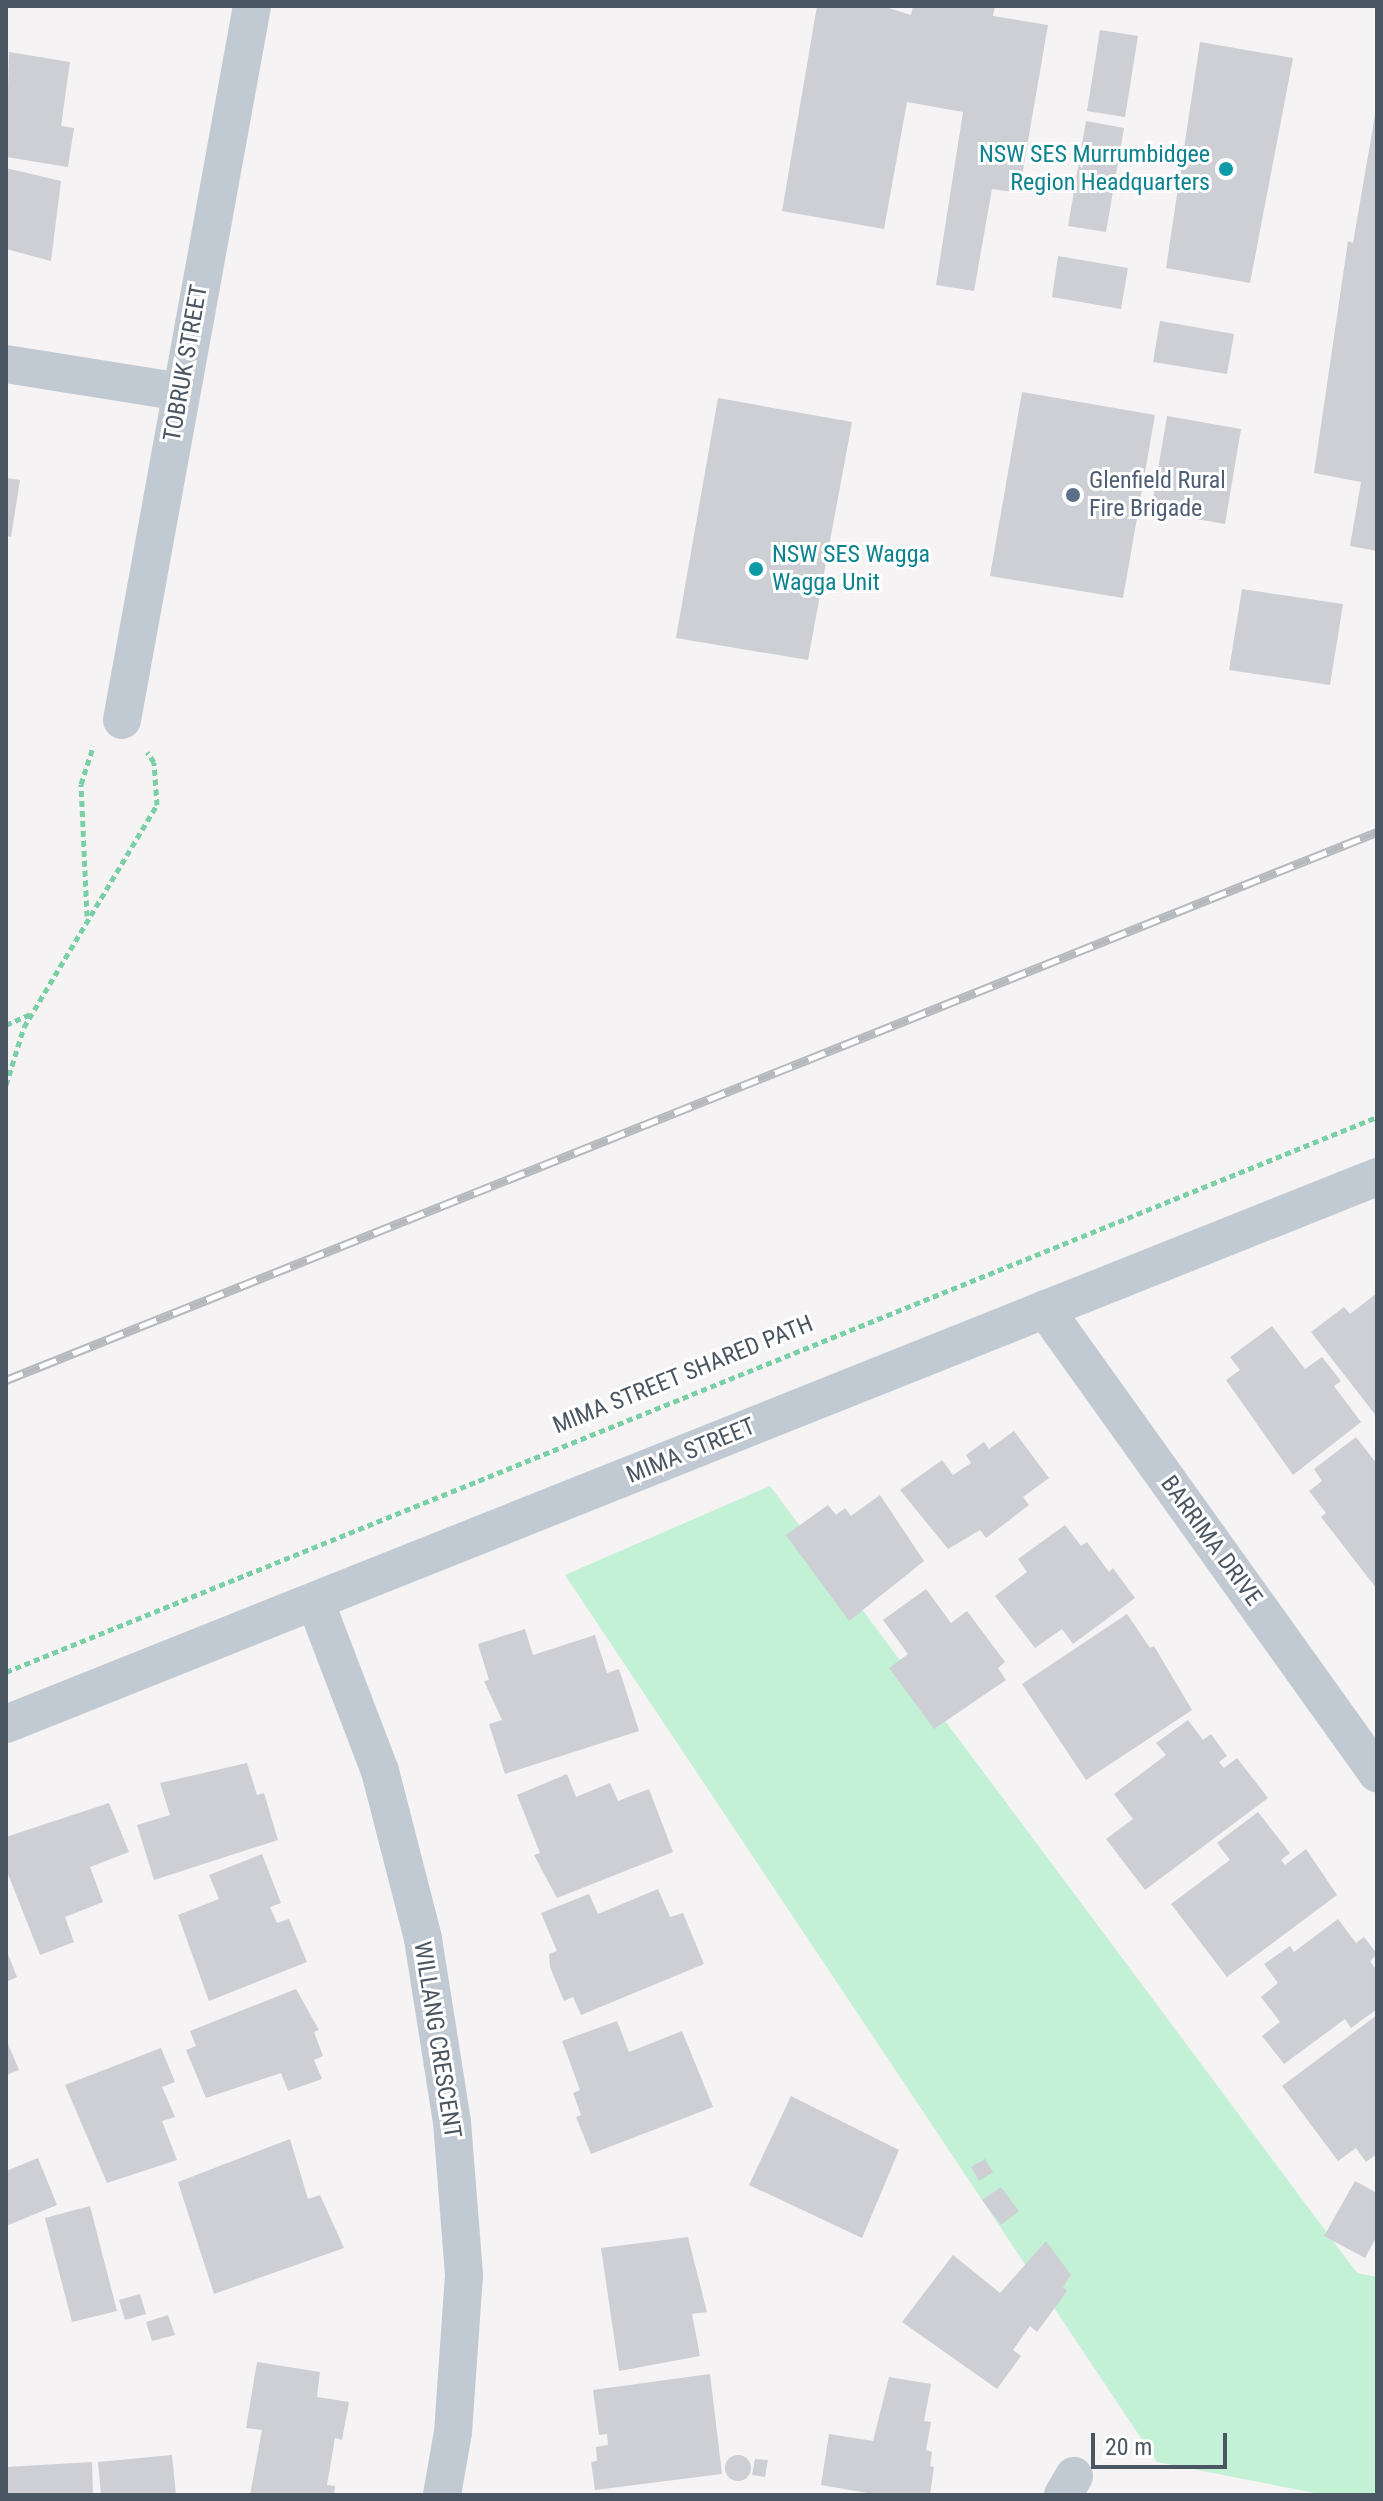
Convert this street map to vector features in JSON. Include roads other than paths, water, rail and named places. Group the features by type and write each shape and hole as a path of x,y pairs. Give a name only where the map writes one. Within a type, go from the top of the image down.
{"street":[{"name":"TOBRUK STREET","path":"122,720 252,6"},
{"path":"6,364 180,392"},
{"name":"MIMA STREET","path":"6,1724 1377,1177"},
{"name":"BARRIMA DRIVE","path":"1045,1309 1377,1773"},
{"name":"WILLANG CRESCENT","path":"315,1601 380,1771 423,1939 452,2122 464,2275 453,2432 442,2495"}],"railway":[{"path":"6,1380 1377,832"}],"place":[{"name":"NSW SES Murrumbidgee Region Headquarters","path":"1226,169"},
{"name":"Glenfield Rural Fire Brigade","path":"1073,495"},
{"name":"NSW SES Wagga Wagga Unit","path":"756,569"}]}
